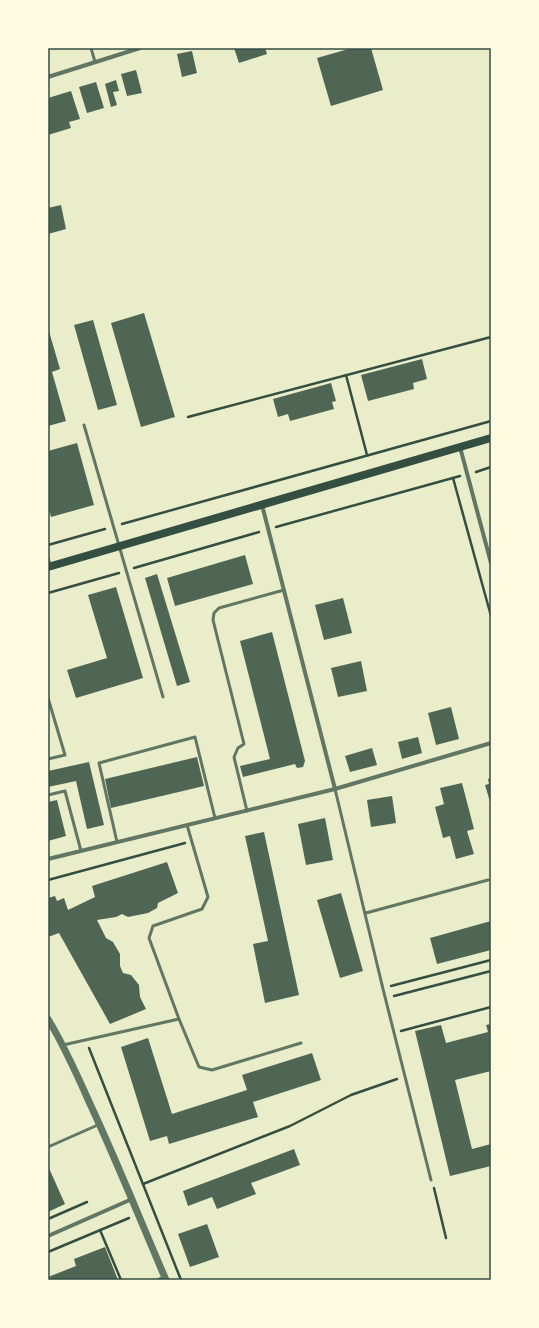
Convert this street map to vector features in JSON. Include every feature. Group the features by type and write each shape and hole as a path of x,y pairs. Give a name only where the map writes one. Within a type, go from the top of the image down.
{"main road":[{"path":"49,564 120,546 491,438"}],"street":[{"path":"48,77 140,48"},
{"path":"460,447 491,562"},
{"path":"262,505 335,789"},
{"path":"48,859 335,789 491,743"},
{"path":"48,1019 63,1045 100,1124 166,1278"},
{"path":"48,1236 133,1199"}],"lane":[{"path":"91,48 95,62"},
{"path":"84,425 163,696"},
{"path":"247,811 234,757 238,748 244,744 213,620 214,613 219,608 284,590"},
{"path":"48,698 65,755 48,759"},
{"path":"117,842 99,763 195,738 215,818"},
{"path":"335,789 366,913 385,998 431,1180"},
{"path":"48,795 65,791 81,851"},
{"path":"187,825 208,897 202,909 153,926 149,938 179,1019 199,1067 212,1070 301,1043"},
{"path":"366,913 488,880"},
{"path":"63,1045 179,1019"},
{"path":"48,1146 100,1124"},
{"path":"157,1280 166,1278"}],"path":[{"path":"188,417 491,337"},
{"path":"346,375 367,456"},
{"path":"116,526 491,421"},
{"path":"453,478 491,616"},
{"path":"48,545 109,528"},
{"path":"48,880 192,841"},
{"path":"383,988 491,960"},
{"path":"385,998 491,971"},
{"path":"394,1032 491,1007"},
{"path":"86,1040 181,1280"},
{"path":"143,1184 290,1126 351,1095 405,1076"},
{"path":"431,1180 446,1238"},
{"path":"48,1219 87,1202"},
{"path":"48,1252 152,1207"},
{"path":"100,1230 121,1280"}],"building":[{"path":"234,48 265,48 267,54 239,63"},
{"path":"352,48 371,48 383,90 331,106 317,58"},
{"path":"192,51 197,73 182,77 177,54"},
{"path":"136,70 142,93 127,96 121,74"},
{"path":"116,80 119,91 113,92 117,105 111,107 105,84"},
{"path":"96,82 104,108 87,113 79,87"},
{"path":"71,91 80,119 69,122 71,128 48,135 48,98"},
{"path":"61,205 66,229 48,234 48,208"},
{"path":"144,313 175,417 141,427 111,323"},
{"path":"93,320 117,405 98,410 74,325"},
{"path":"48,328 60,369 52,372 66,421 48,426"},
{"path":"422,359 427,379 413,383 414,389 368,401 361,375"},
{"path":"331,383 336,401 332,402 334,409 290,421 288,414 278,417 273,399"},
{"path":"77,443 94,505 51,517 48,506 48,451"},
{"path":"245,555 253,584 175,606 167,578"},
{"path":"157,574 190,682 177,686 145,578"},
{"path":"116,587 143,678 76,698 67,670 107,658 88,595"},
{"path":"343,598 352,633 324,640 315,605"},
{"path":"272,632 305,761 303,767 297,768 295,764 243,777 240,766 270,759 240,641"},
{"path":"361,661 367,691 338,697 331,668"},
{"path":"451,707 459,739 436,745 428,713"},
{"path":"418,737 422,753 402,759 398,742"},
{"path":"372,748 377,765 350,772 345,756"},
{"path":"197,757 204,786 111,808 105,779"},
{"path":"89,762 104,825 87,829 76,781 48,787 48,771"},
{"path":"491,778 491,805 485,785 489,784 488,779"},
{"path":"462,783 474,829 467,831 474,854 456,859 450,836 443,838 435,807 444,804 440,788"},
{"path":"392,796 396,823 371,827 367,800"},
{"path":"57,800 66,836 48,841 48,802"},
{"path":"325,818 333,860 306,865 298,824"},
{"path":"264,832 299,995 265,1003 253,944 268,941 245,836"},
{"path":"167,862 178,893 158,903 157,908 148,913 128,917 122,914 116,917 97,920 106,938 113,942 120,954 120,966 123,973 131,975 139,985 140,997 146,1009 110,1024 59,933 48,937 48,898 55,896 57,901 64,898 68,910 95,897 92,886"},
{"path":"341,893 363,971 340,978 317,900"},
{"path":"491,921 491,950 437,964 430,938"},
{"path":"491,1024 491,1071 455,1080 472,1149 491,1144 491,1166 450,1176 415,1031 441,1025 446,1043 488,1032 486,1025"},
{"path":"148,1038 172,1114 247,1090 242,1075 312,1053 321,1080 253,1102 258,1117 169,1144 167,1136 150,1141 121,1047"},
{"path":"294,1149 300,1165 251,1183 256,1194 217,1209 212,1197 188,1206 183,1191"},
{"path":"48,1166 65,1204 48,1212"},
{"path":"207,1224 219,1257 190,1267 178,1234"},
{"path":"105,1247 118,1280 48,1280 48,1277 76,1266 74,1259"}]}
